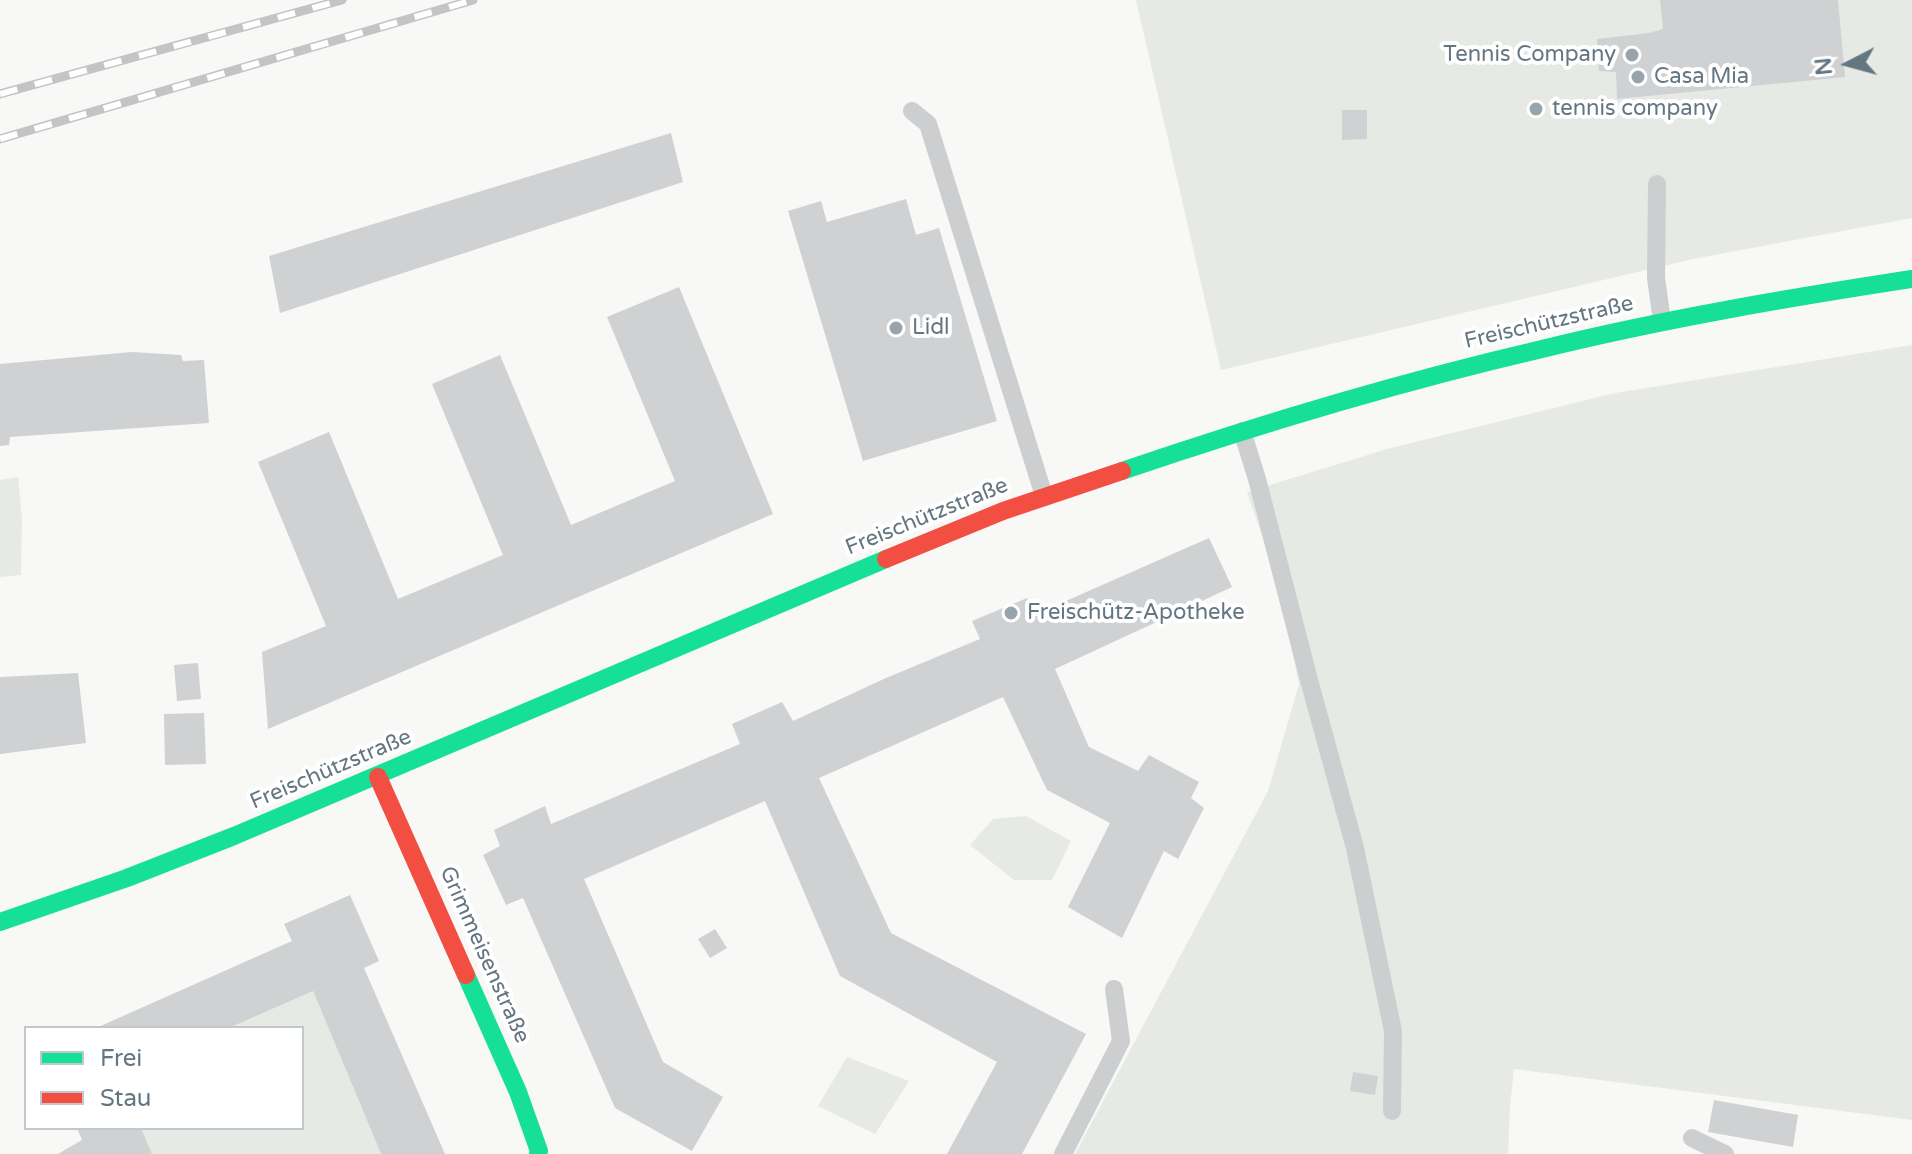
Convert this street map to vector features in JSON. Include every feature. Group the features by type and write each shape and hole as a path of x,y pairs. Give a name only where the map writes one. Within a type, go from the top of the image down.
{"main road":[{"name":"Freischützstraße","path":"0,922 122,880 378,777 922,543 1044,496 1242,431 1465,368 1662,321 1912,279"},
{"name":"Grimmeisenstraße","path":"378,777 518,1092 538,1154"}],"lane":[{"path":"912,111 928,124 1044,496"},
{"path":"1657,184 1656,278 1662,321"},
{"path":"1242,431 1355,848 1393,1031 1392,1111"},
{"path":"1063,1154 1121,1041 1114,989"},
{"path":"1692,1138 1725,1154"}],"shaded area":[{"name":"tennis company","path":"1136,0 1912,0 1912,218 1693,259 1221,370"},
{"path":"1912,345 1912,1120 1514,1069 1508,1154 1075,1154 1268,791 1299,684 1277,580 1247,492 1387,449 1615,393"},
{"path":"18,477 22,519 21,575 0,577 0,480"},
{"path":"1026,816 1071,841 1052,880 1014,880 970,845 993,819"},
{"path":"313,991 381,1154 152,1154 142,1130 304,1130 304,1026 234,1026"},
{"path":"847,1057 909,1081 875,1134 818,1106"}],"building":[{"path":"1660,0 1838,0 1845,77 1617,99 1616,72 1599,71 1597,39 1663,29"},
{"path":"1342,110 1367,110 1367,139 1342,140"},
{"path":"671,133 683,182 280,313 269,256"},
{"name":"Lidl","path":"906,199 916,235 939,228 997,421 863,461 788,211 821,201 827,222"},
{"path":"679,287 773,514 268,729 262,652 326,626 258,462 329,432 398,599 503,555 432,384 500,355 571,525 675,481 607,317"},
{"path":"132,352 181,355 183,361 204,360 209,423 10,437 9,445 0,446 0,364"},
{"path":"1209,538 1232,587 1055,669 1089,747 1138,771 1149,755 1199,782 1191,798 1204,808 1178,859 1164,851 1122,938 1068,907 1110,823 1047,790 1003,697 819,778 891,933 1086,1034 1022,1154 947,1154 997,1062 840,976 765,801 584,879 663,1062 723,1097 692,1151 615,1108 523,898 506,905 483,855 500,846 494,830 545,806 551,824 740,744 732,724 782,702 793,721 980,639 972,621 1027,598 1034,615"},
{"path":"198,663 201,699 177,701 174,665"},
{"path":"78,673 86,743 0,754 0,677"},
{"path":"204,713 206,764 165,765 164,714"},
{"path":"350,895 379,961 364,968 445,1154 381,1154 313,991 234,1026 101,1026 292,941 284,924"},
{"path":"715,929 727,948 710,958 698,939"},
{"path":"1353,1072 1378,1076 1375,1095 1350,1091"},
{"path":"1714,1100 1798,1115 1793,1147 1708,1132"},
{"path":"78,1130 142,1130 152,1154 58,1154 82,1140"}],"railway":[{"path":"0,94 342,0"},
{"path":"0,139 473,0"}],"traffic: fast":[{"path":"1122,471 1330,405 1489,362 1680,319 1912,279"},
{"path":"0,922 127,878 234,836 886,559"},
{"path":"466,975 518,1092 538,1154"}],"traffic: jam":[{"path":"886,559 1003,511 1122,471"},
{"path":"378,777 466,975"}],"place":[{"name":"Tennis Company","path":"1632,55"},
{"name":"Casa Mia","path":"1638,77"},
{"name":"tennis company","path":"1536,109"},
{"name":"Lidl","path":"896,328"},
{"name":"Freischütz-Apotheke","path":"1011,613"}]}
